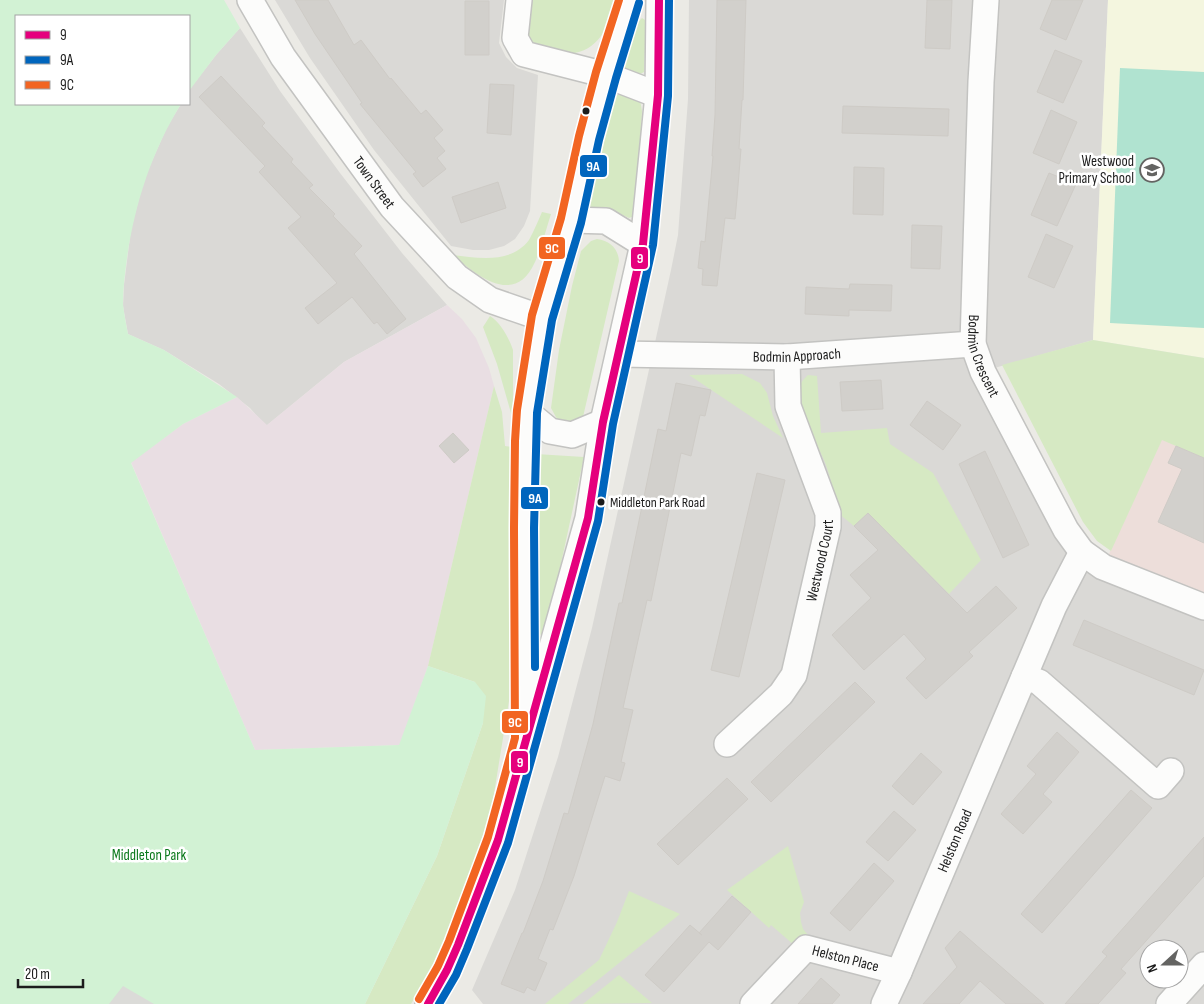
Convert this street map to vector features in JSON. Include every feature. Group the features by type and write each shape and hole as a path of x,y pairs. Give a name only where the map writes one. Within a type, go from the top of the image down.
{"street":[{"name":"Town Street","path":"250,0 283,57 392,208 457,277 490,300 542,318"},
{"path":"518,0 515,38 524,54 606,74 658,95"},
{"path":"525,739 524,518 527,412 542,318 571,220 589,138 606,74 629,0"},
{"path":"428,1004 447,970 458,945 498,840 588,518 603,422 643,244 658,95 659,0"},
{"name":"Bodmin Crescent","path":"986,0 981,82 973,344 983,372 1061,521 1082,552 1103,567 1204,607"},
{"path":"571,220 606,221 643,244"},
{"name":"Bodmin Approach","path":"619,354 787,357 973,344"},
{"name":"Westwood Court","path":"727,744 781,694 794,675 828,527 828,512 788,406 787,357"},
{"path":"527,412 550,431 572,435 603,422"},
{"name":"Helston Road","path":"884,1004 1054,606 1082,552"},
{"path":"1024,677 1039,682 1158,786 1171,771"},
{"name":"Helston Place","path":"753,1004 806,948 899,972"},
{"path":"1169,1004 1204,965"}],"shaded area":[{"path":"275,0 504,0 499,43 506,57 517,68 538,75 530,211 524,226 515,239 504,246 489,250 473,250 451,246 374,150 310,58"},
{"path":"689,0 1108,0 1093,340 984,371 1082,551 1204,607 1204,1004 483,1004 472,990 515,890 558,757 592,628 678,235 688,99"},
{"name":"Westwood Primary School","path":"1108,0 1204,0 1204,358 1093,340"},
{"path":"240,28 280,91 340,173 402,253 447,305 344,362 266,426 250,408 219,384 164,350 128,334 123,306 131,229 144,179 167,127 180,105 190,105 190,89 216,55"},
{"path":"447,305 462,319 476,338 489,368 494,386 428,666 400,745 255,750 131,462 183,424 237,397 267,425 344,362"},
{"path":"1162,439 1204,458 1204,607 1103,567"},
{"path":"123,986 154,1004 109,1004"}],"green space":[{"name":"Middleton Park","path":"0,0 224,0 240,28 216,55 190,90 190,15 15,15 15,105 180,105 153,159 140,197 130,238 123,304 128,334 164,350 237,397 183,424 131,463 255,750 399,745 428,666 475,682 486,696 483,723 437,856 365,1004 0,1004"},
{"path":"528,0 616,0 607,26 598,40 584,50 566,54 536,50 525,31"},
{"path":"642,18 646,24 644,72 636,74 623,68 638,22"},
{"name":"Westwood Primary School","path":"1120,68 1204,72 1204,328 1110,323"},
{"path":"620,94 640,100 642,111 637,215 629,218 612,210 586,206 584,202 615,96"},
{"path":"542,212 551,214 540,250 527,275 517,283 507,285 484,278 453,255 494,258 513,253 522,248 529,240"},
{"path":"597,239 606,241 615,249 619,261 583,417 573,423 562,422 557,419 551,408 559,350 581,251 591,241"},
{"path":"490,316 504,331 513,350 513,420 497,364 483,327"},
{"path":"1093,340 1204,358 1204,458 1162,440 1111,551 1097,541 1083,522 1002,365"},
{"path":"742,374 760,383 767,393 773,416 783,438 689,375"},
{"path":"808,375 817,376 821,433 887,428 890,444 933,473 981,560 949,594 868,513 854,526 838,513 826,466 798,405 799,386"},
{"path":"494,386 502,412 505,446 513,447 509,701 492,806 462,902 427,977 411,1004 365,1004 437,856 483,723 475,682 428,666"},
{"path":"536,454 584,457 546,633 542,636 537,632"},
{"path":"788,846 804,902 800,913 801,922 803,929 812,940 794,945 771,925 769,928 727,890"},
{"path":"629,891 680,914 568,1004 545,1004 599,960"},
{"path":"619,975 652,1003 583,1004"}],"building":[{"path":"295,0 328,0 354,45 361,40 390,79 421,114 426,110 443,130 434,138 445,151 437,158 446,169 423,187 413,174 416,172 360,104 362,103 315,34"},
{"path":"717,0 746,0 743,100 739,149 741,149 735,219 725,218 717,286 702,285 703,269 698,268 701,241 705,242 713,156"},
{"path":"927,0 952,0 950,49 925,48"},
{"path":"1052,0 1083,0 1066,40 1040,29"},
{"path":"465,1 489,1 489,55 465,55"},
{"path":"1055,50 1082,61 1063,103 1037,92"},
{"path":"221,76 265,123 262,126 293,159 291,162 313,185 309,188 335,214 333,216 362,246 354,254 406,319 387,334 377,322 374,324 352,297 318,324 305,308 337,283 288,228 301,217 259,172 265,166 199,97"},
{"path":"490,84 514,85 511,135 487,133"},
{"path":"843,106 949,109 948,136 842,133"},
{"path":"1051,110 1077,122 1059,164 1033,153"},
{"path":"854,167 884,168 883,215 853,214"},
{"path":"1049,173 1076,184 1057,226 1031,215"},
{"path":"498,182 506,208 461,223 452,197"},
{"path":"912,225 942,226 940,269 911,268"},
{"path":"1046,234 1073,246 1054,288 1028,277"},
{"path":"850,284 892,285 891,311 849,310 849,316 805,314 806,287 849,289"},
{"path":"881,380 883,409 842,411 840,382"},
{"path":"676,383 711,390 705,416 700,415 691,456 681,453 651,601 647,600 623,708 633,710 621,762 625,763 620,781 605,776 574,876 553,930 550,929 538,959 547,963 535,991 527,987 524,993 501,984 543,881 564,813 568,814 593,724 619,603 622,603 658,429 666,431"},
{"path":"927,401 961,425 943,450 910,425"},
{"path":"453,433 469,450 454,463 439,446"},
{"path":"1176,446 1204,458 1204,543 1158,522 1182,469 1168,463"},
{"path":"985,451 1029,545 1003,558 959,464"},
{"path":"757,473 785,480 739,677 711,670"},
{"path":"868,513 967,613 996,586 1017,608 969,652 973,656 926,699 906,678 926,659 904,634 864,670 832,635 871,598 850,575 878,550 854,526"},
{"path":"1084,620 1204,670 1194,695 1073,645"},
{"path":"855,682 875,702 771,802 751,782"},
{"path":"1057,732 1079,752 1043,794 1052,802 1023,834 1001,814 1036,774 1027,766"},
{"path":"921,753 942,772 913,805 892,786"},
{"path":"727,778 748,799 678,865 657,844"},
{"path":"1131,790 1152,808 1042,933 1021,914"},
{"path":"894,811 916,830 888,861 866,842"},
{"path":"1204,837 1204,876 1148,939 1139,939 1139,949 1121,969 1126,973 1098,1004 1065,1004 1107,956 1102,952"},
{"path":"874,863 894,881 850,931 830,913"},
{"path":"732,896 751,912 718,950 709,942 664,992 645,975 690,925 699,933"},
{"path":"960,931 1044,1004 1006,1004 980,981 959,1004 923,1004 957,967 945,948"},
{"path":"821,978 840,995 832,1004 798,1004"}],"transit line":[{"name":"9C","path":"419,999 438,966 449,941 488,837 515,738 514,528 517,410 532,315 561,218 579,136 596,72 619,0"},
{"name":"9","path":"428,1004 447,970 458,945 498,840 588,518 603,422 643,244 658,95 659,0"},
{"name":"9A","path":"439,1004 456,975 508,843 598,521 613,424 653,245 668,96 669,0"},
{"name":"9A","path":"535,667 534,528 537,413 552,320 581,223 599,140 616,78 639,3"}],"place":[{"name":"Westwood Primary School","path":"1152,170"},
{"name":"Middleton Park Road","path":"601,502"}]}
